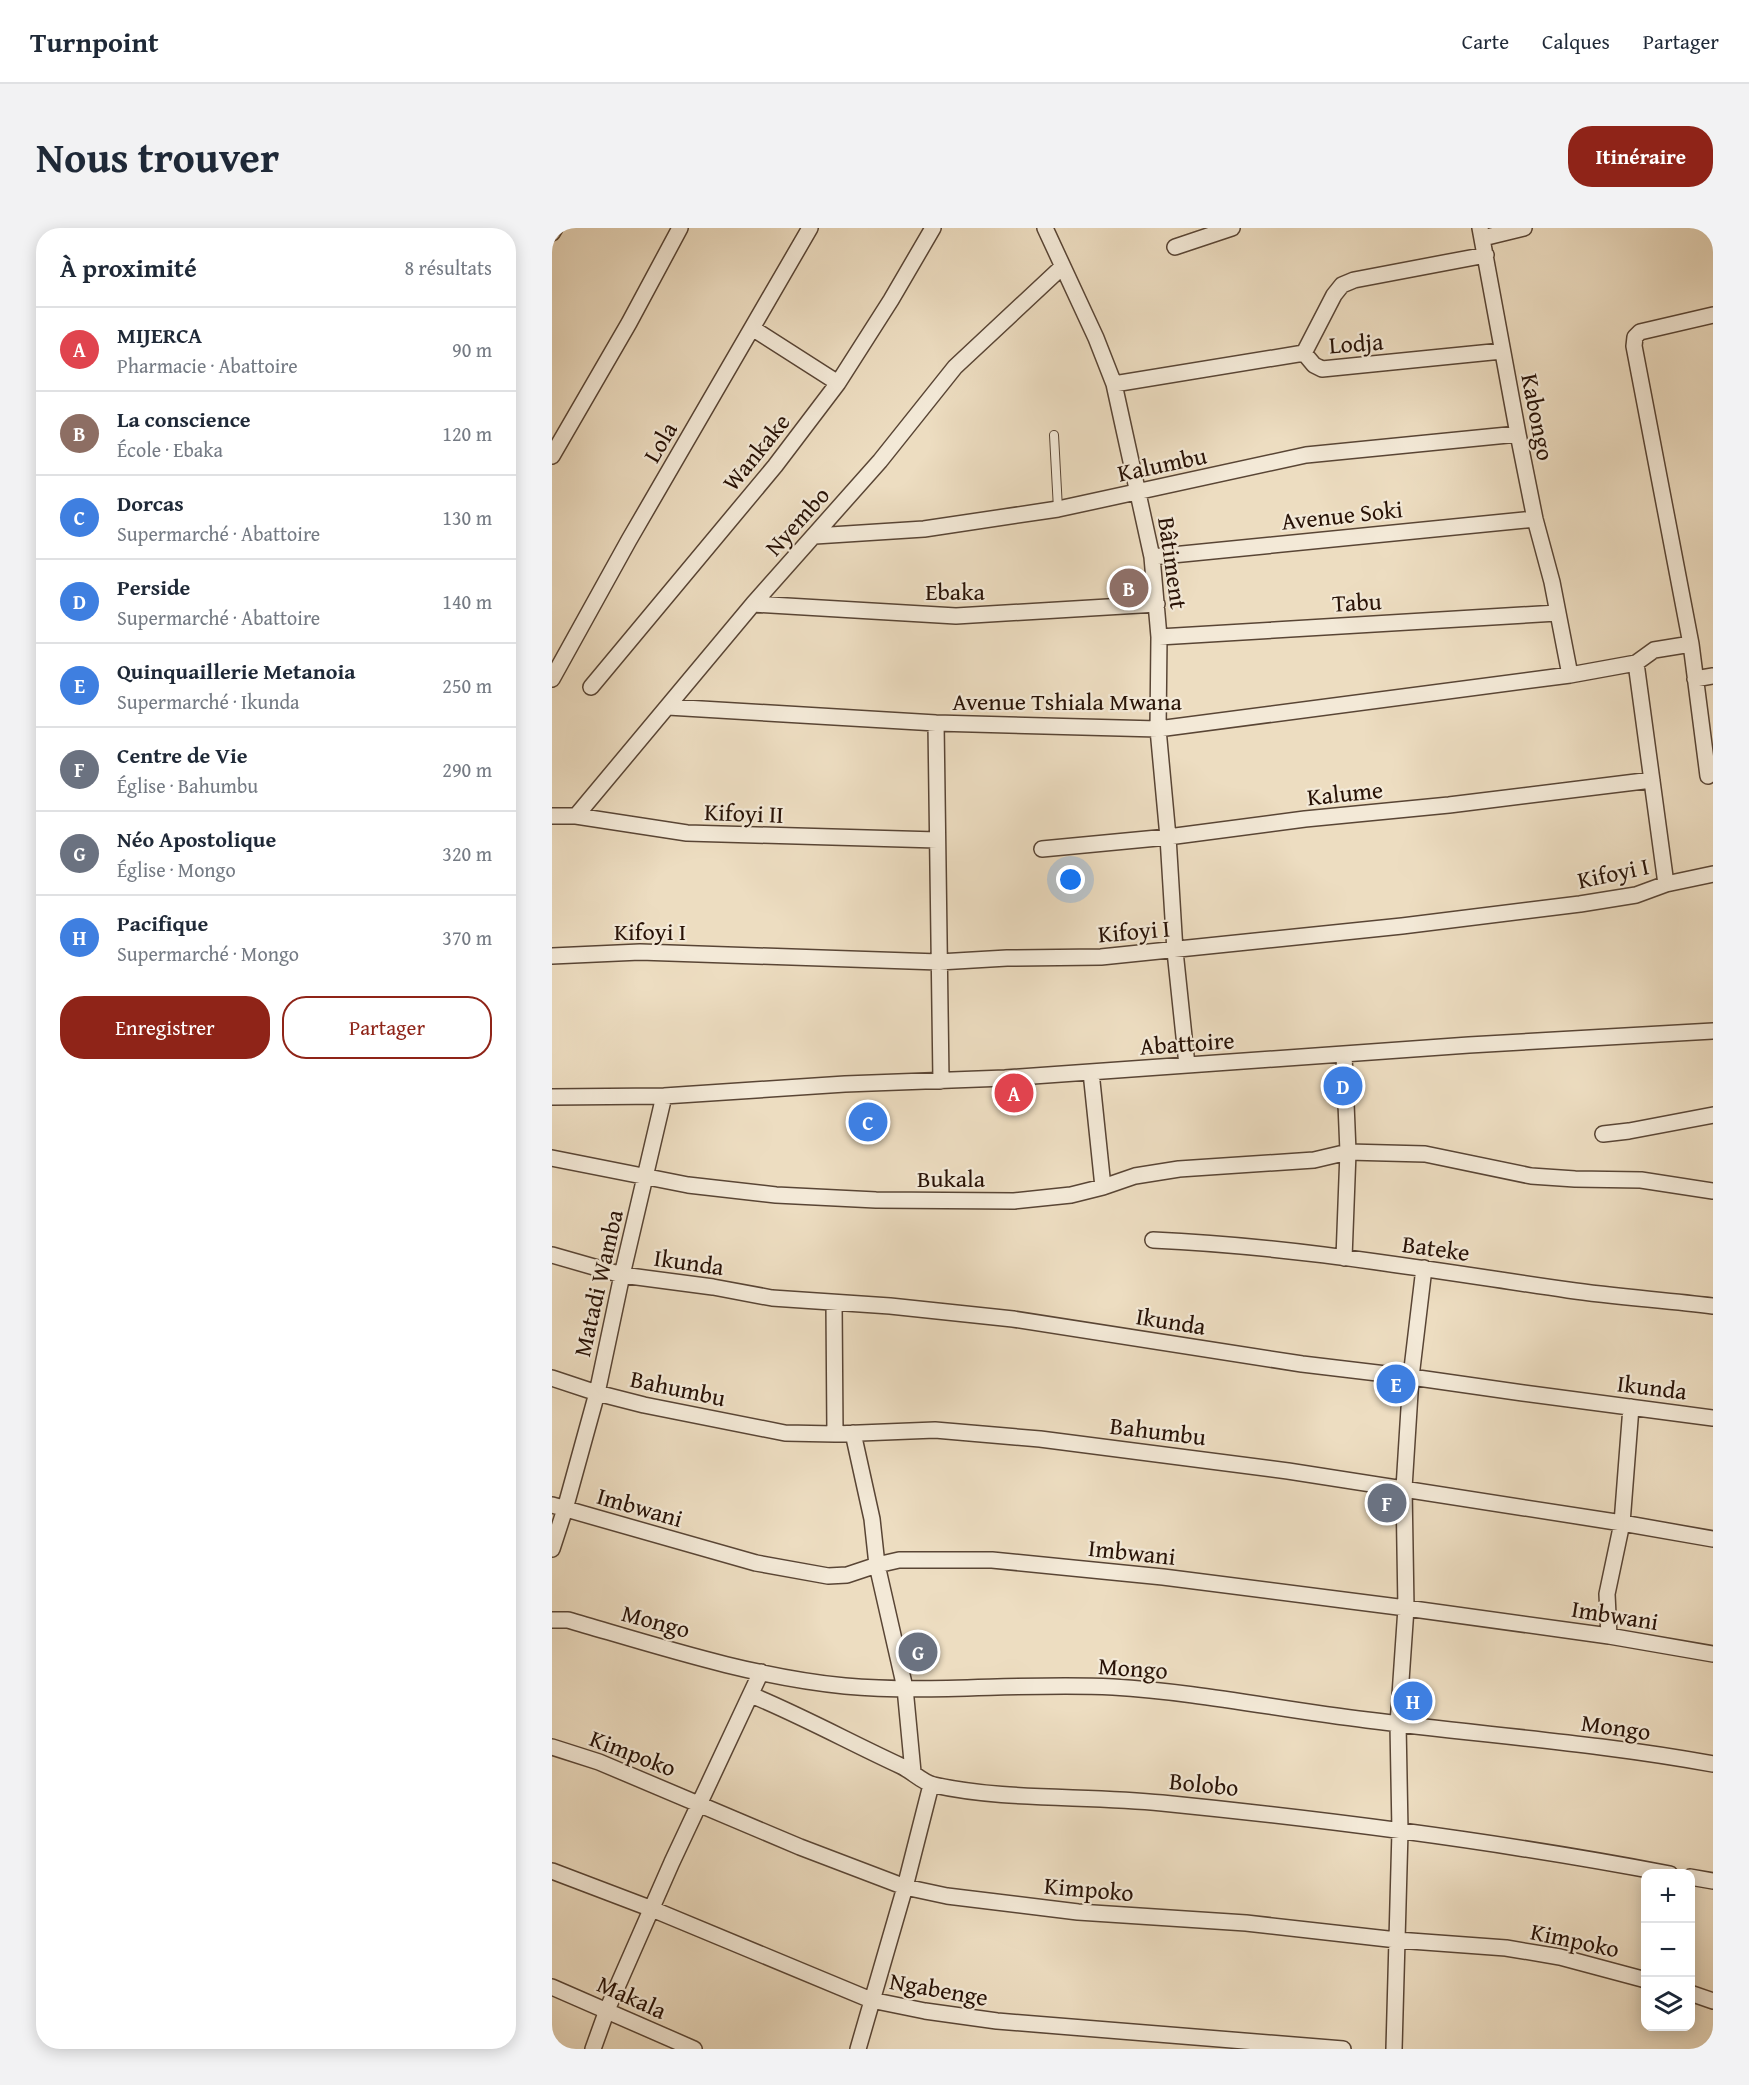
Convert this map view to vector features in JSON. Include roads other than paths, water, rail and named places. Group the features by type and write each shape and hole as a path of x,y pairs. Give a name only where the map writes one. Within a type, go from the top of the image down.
{"street":[{"path":"552,233 555,228"},
{"path":"552,456 629,323 680,228"},
{"name":"Lola","path":"552,679 810,228"},
{"name":"Wankake","path":"591,687 775,466 838,384 933,228"},
{"name":"Bâtiment","path":"1045,228 1096,338 1114,384 1152,556 1159,637 1158,729 1175,951 1187,1065"},
{"path":"1175,247 1232,228"},
{"path":"1481,233 1524,228"},
{"name":"Kabongo","path":"1481,233 1535,519 1552,582 1570,675"},
{"path":"1304,353 1334,295 1342,285 1354,280 1486,255"},
{"name":"Nyembo","path":"576,816 753,604 815,537 880,461 956,367 1062,267"},
{"path":"1708,776 1691,644 1636,358 1635,337 1640,332 1712,319"},
{"path":"752,328 838,384"},
{"name":"Lodja","path":"1114,384 1304,353 1314,365 1322,369 1502,351"},
{"name":"Kalumbu","path":"815,537 924,529 1058,509 1307,455 1518,434"},
{"name":"Avenue Soki","path":"1152,556 1535,519"},
{"name":"Ebaka","path":"753,604 956,616 1157,604"},
{"name":"Tabu","path":"1159,637 1557,612"},
{"name":"Avenue Tshiala Mwana","path":"668,707 936,723 1158,729 1570,675 1636,663 1654,650 1691,644"},
{"path":"1636,663 1666,884"},
{"path":"1695,680 1713,676"},
{"path":"936,723 941,1081"},
{"name":"Kalume","path":"1042,849 1168,837 1305,819 1449,805 1652,780"},
{"name":"Kifoyi II","path":"552,816 576,816 687,834 937,840"},
{"name":"Kifoyi I","path":"552,956 640,952 939,962 1007,958 1101,957 1175,951 1580,904 1636,895 1666,884 1713,874"},
{"name":"Abattoire","path":"552,1097 664,1096 845,1084 941,1081 1713,1031"},
{"path":"1344,1055 1348,1152 1344,1258"},
{"path":"1091,1072 1103,1187"},
{"name":"Matadi Wamba","path":"552,1549 559,1507 597,1393 621,1275 664,1096"},
{"path":"1603,1134 1713,1115"},
{"path":"1348,1152 1425,1154 1531,1176 1641,1180 1713,1191"},
{"name":"Bukala","path":"552,1158 688,1185 776,1195 876,1200 1014,1201 1071,1195 1135,1176 1179,1169 1314,1160 1348,1152"},
{"name":"Bateke","path":"1153,1240 1220,1243 1424,1268 1570,1290 1713,1306"},
{"name":"Ikunda","path":"552,1255 621,1275 713,1287 772,1298 890,1306 1013,1319 1302,1364 1713,1418"},
{"path":"1394,2049 1400,1831 1398,1724 1406,1608 1404,1488 1411,1377 1424,1268"},
{"path":"834,1303 835,1434"},
{"name":"Bahumbu","path":"552,1378 597,1393 698,1417 785,1433 835,1434 935,1430 1040,1439 1404,1488 1713,1539"},
{"path":"1609,1636 1607,1594 1622,1523 1631,1407"},
{"path":"853,1433 872,1519 877,1564 905,1688 913,1772"},
{"name":"Imbwani","path":"559,1507 756,1563 828,1576 847,1575 877,1564 899,1560 992,1560 1163,1577 1406,1608 1609,1636 1713,1654"},
{"name":"Mongo","path":"552,1620 568,1620 761,1672 846,1686 1114,1687 1203,1696 1398,1724 1602,1746 1713,1764"},
{"path":"593,2049 607,2010 672,1862 761,1672"},
{"name":"Bolobo","path":"751,1695 787,1710 913,1772 931,1785 1010,1794 1124,1799 1319,1819 1527,1847 1644,1869"},
{"name":"Kimpoko","path":"552,1747 599,1762 905,1887 947,1896 1078,1912 1246,1923 1397,1940 1506,1948 1569,1959 1641,1979"},
{"path":"858,2049 905,1887 931,1785"},
{"name":"Ngabenge","path":"552,1871 652,1909 871,2000 925,2012 997,2021 1343,2049"},
{"path":"1695,1878 1713,1881"},
{"name":"Makala","path":"552,1987 694,2049"},
{"path":"1695,1995 1713,2001"}],"lane":[{"path":"1054,435 1058,509"}],"place":[{"name":"La conscience","path":"1129,588"},
{"name":"Perside","path":"1343,1086"},
{"name":"MIJERCA","path":"1014,1093"},
{"name":"Dorcas","path":"868,1122"},
{"name":"Quinquaillerie Metanoia","path":"1396,1384"},
{"name":"Centre de Vie","path":"1387,1503"},
{"name":"Néo Apostolique","path":"918,1652"},
{"name":"Pacifique","path":"1413,1701"}]}
